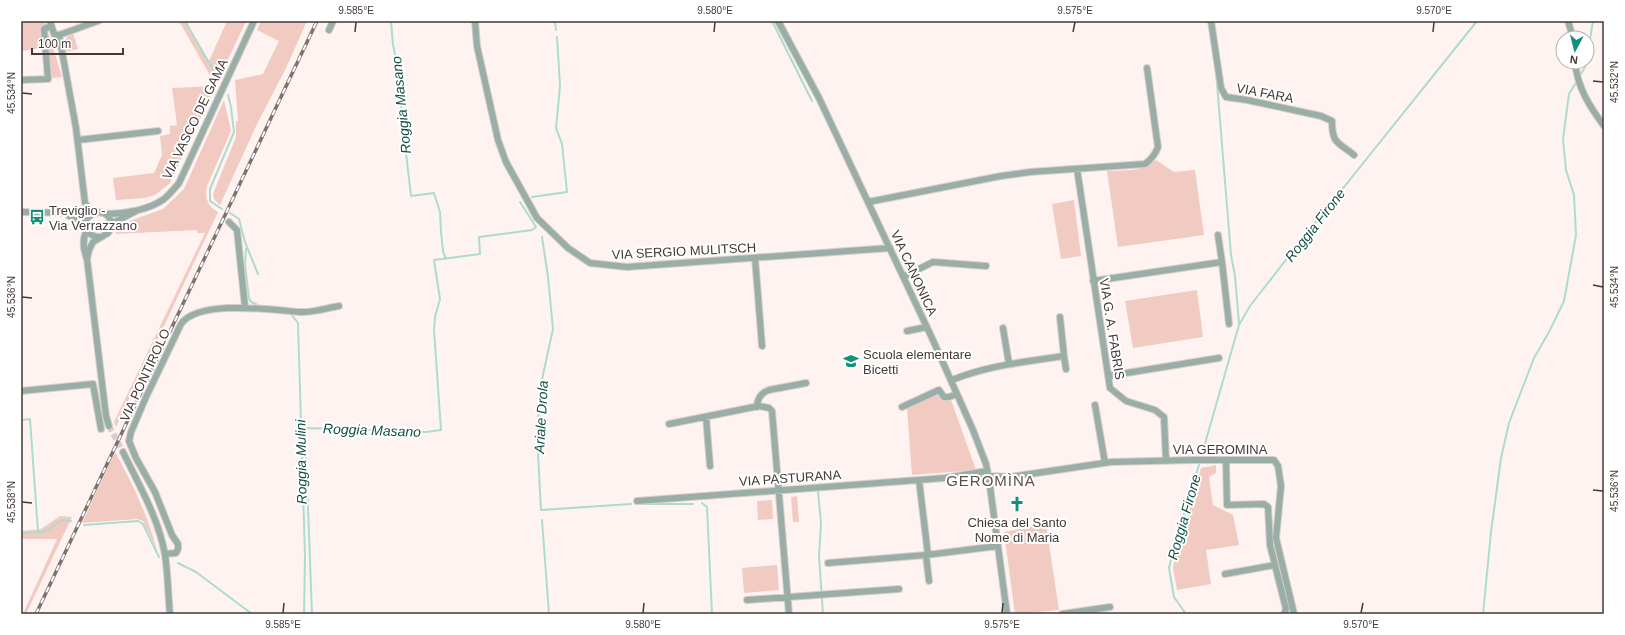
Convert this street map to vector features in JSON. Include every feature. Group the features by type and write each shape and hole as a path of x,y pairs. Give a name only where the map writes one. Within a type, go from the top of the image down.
{"street":[{"path":"21,80 48,79 44,29 51,23 54,34 59,35 98,21"},
{"name":"VIA VASCO DE GAMA","path":"106,214 140,209 154,205 164,199 179,183 254,21"},
{"path":"329,30 333,21"},
{"name":"VIA SERGIO MULITSCH","path":"475,21 477,46 498,140 506,162 537,218 568,248 590,263 612,266 632,266 890,248"},
{"name":"VIA CANONICA","path":"778,21 819,98 952,380 975,434 989,478 1007,614"},
{"name":"VIA FARA","path":"1211,21 1221,88 1226,97 1321,116 1332,121 1332,135 1335,140 1354,155"},
{"path":"59,35 78,140 85,203 92,214"},
{"path":"868,202 1001,176 1145,164 1156,154 1158,141 1147,68"},
{"path":"1576,70 1578,80 1591,109 1604,126"},
{"path":"78,140 158,131"},
{"name":"VIA G. A. FABRIS","path":"1077,169 1110,388 1126,401 1155,410 1164,417 1166,460"},
{"name":"VIA VASCO DE GAMA","path":"110,229 115,222 140,209"},
{"path":"21,212 92,214 98,212 106,214 111,221 110,229 105,236 92,236 82,221 74,216 54,213"},
{"path":"86,228 92,214"},
{"path":"230,222 237,230 245,307"},
{"name":"VIA PONTIROLO","path":"86,228 83,242 87,259 106,416 109,426"},
{"path":"1218,235 1229,324"},
{"name":"VIA PONTIROLO","path":"87,259 93,242 101,237"},
{"path":"755,258 762,346"},
{"path":"904,277 933,262 986,266"},
{"path":"1093,281 1222,262"},
{"name":"VIA PONTIROLO","path":"165,554 176,553 178,544 172,535 155,492 136,458 129,440 131,432 167,352 185,319 191,315 202,312 245,307 301,312 339,306"},
{"path":"1060,317 1066,369"},
{"path":"907,331 927,327"},
{"path":"1003,328 1010,364"},
{"path":"952,380 986,368 1038,358 1064,356"},
{"path":"1108,376 1219,358"},
{"path":"757,407 758,399 764,392 806,383"},
{"path":"21,391 93,384 101,429"},
{"path":"902,407 939,390 944,397 958,394"},
{"path":"1095,405 1105,463"},
{"path":"669,424 757,407 769,408 773,415 789,614"},
{"path":"706,417 710,466"},
{"path":"123,452 146,497 165,554 170,614"},
{"name":"VIA GEROMINA","path":"989,478 1010,477 1105,463 1166,460 1274,460 1278,466 1281,495 1276,538 1294,614"},
{"path":"1226,460 1227,505 1264,504 1268,508 1269,536 1286,609 1284,614"},
{"name":"VIA GEROMINA","path":"989,478 1010,477"},
{"name":"VIA PASTURANA","path":"637,501 945,478 956,480 989,478"},
{"path":"919,480 929,581"},
{"path":"828,563 927,555 998,546"},
{"path":"1225,574 1275,565"},
{"path":"747,600 899,589"},
{"path":"1062,614 1110,607"}],"shaded area":[{"path":"21,21 45,21 46,25 40,28 42,48 21,51"},
{"path":"179,21 185,21 209,61 227,21 246,21 216,86"},
{"path":"261,21 307,21 220,205 214,199 213,194 236,137 236,121 238,121 235,80 263,74 279,41 257,30"},
{"path":"73,33 78,49 65,52 65,40"},
{"path":"49,34 62,77 52,78 47,36"},
{"path":"215,86 170,183 155,195 145,198 116,200 113,178 154,173 162,155 160,136 170,134 170,126 177,125 172,88"},
{"path":"224,100 231,131 206,190 209,204 218,212 116,427 114,422 205,233 197,233 197,230 115,234 121,224 163,209 184,189"},
{"path":"1156,160 1174,172 1195,170 1204,235 1118,247 1107,171 1145,167"},
{"path":"1074,200 1081,256 1061,259 1052,204"},
{"path":"1197,290 1203,337 1133,348 1125,301"},
{"path":"938,394 944,400 951,400 976,470 912,475 907,408"},
{"path":"115,452 139,500 149,524 157,550 143,521 137,519 82,523"},
{"path":"1216,465 1216,473 1209,477 1213,505 1233,515 1239,545 1206,550 1211,584 1177,590 1173,568 1176,551 1201,468"},
{"path":"797,496 799,522 793,522 791,497"},
{"path":"772,500 773,519 758,520 757,501"},
{"path":"60,516 72,517 26,614 23,614 57,539 21,539 21,531 41,529"},
{"path":"1046,524 1059,610 1015,614 1004,532"},
{"path":"777,565 779,590 744,593 742,568"}],"waterway":[{"name":"Roggia Mulini","path":"185,21 219,80"},
{"name":"Roggia Masano","path":"391,21 393,45 401,82 400,95 411,196 434,193 440,212 443,251 446,259"},
{"name":"Roggia Masano","path":"555,21 556,30"},
{"path":"772,21 812,101"},
{"name":"Roggia Firone","path":"1202,454 1239,325 1250,306 1477,21"},
{"path":"1592,30 1593,21"},
{"name":"Roggia Masano","path":"532,197 567,192 562,144 556,128 560,86 557,37"},
{"path":"1579,77 1583,70"},
{"path":"1216,71 1231,255 1235,276 1239,324"},
{"path":"1483,614 1491,532 1501,458 1509,423 1534,358 1564,301 1576,235 1574,195 1566,170 1563,139 1569,94 1577,81"},
{"name":"Roggia Mulini","path":"222,209 210,201 210,189 234,132 228,95"},
{"name":"Roggia Masano","path":"312,614 305,428 426,432 441,430 434,330 435,317 440,299 434,260 480,254 479,237 532,230 536,227 520,202"},
{"name":"Roggia Mulini","path":"230,213 239,219 245,242 258,274"},
{"name":"Ariale Drola","path":"542,237 548,277 553,329 541,384 537,435 541,510 631,504"},
{"name":"Roggia Mulini","path":"246,249 245,265 249,298 251,302 256,304"},
{"name":"Roggia Mulini","path":"291,314 298,323 305,556 304,614"},
{"path":"21,420 30,419 38,532"},
{"name":"Roggia Firone","path":"1186,614 1174,597 1169,568 1199,465"},
{"path":"818,491 821,523 819,556 823,614"},
{"name":"Ariale Drola","path":"702,503 707,507 712,614"},
{"name":"Ariale Drola","path":"639,504 693,504"},
{"path":"21,533 44,532 62,520 71,521"},
{"path":"542,520 549,614"},
{"path":"84,525 138,521 143,524 159,557"},
{"path":"178,563 196,572 252,614"}],"tunnel":[{"path":"109,426 123,452"}],"railway":[{"path":"36,614 317,21"}],"place":[{"name":"Treviglio - Via Verrazzano","path":"37,217"},
{"name":"Scuola elementare Bicetti","path":"851,361"},
{"name":"Chiesa del Santo Nome di Maria","path":"1017,504"}],"district":[{"name":"GEROMÌNA","path":"991,480"}]}
